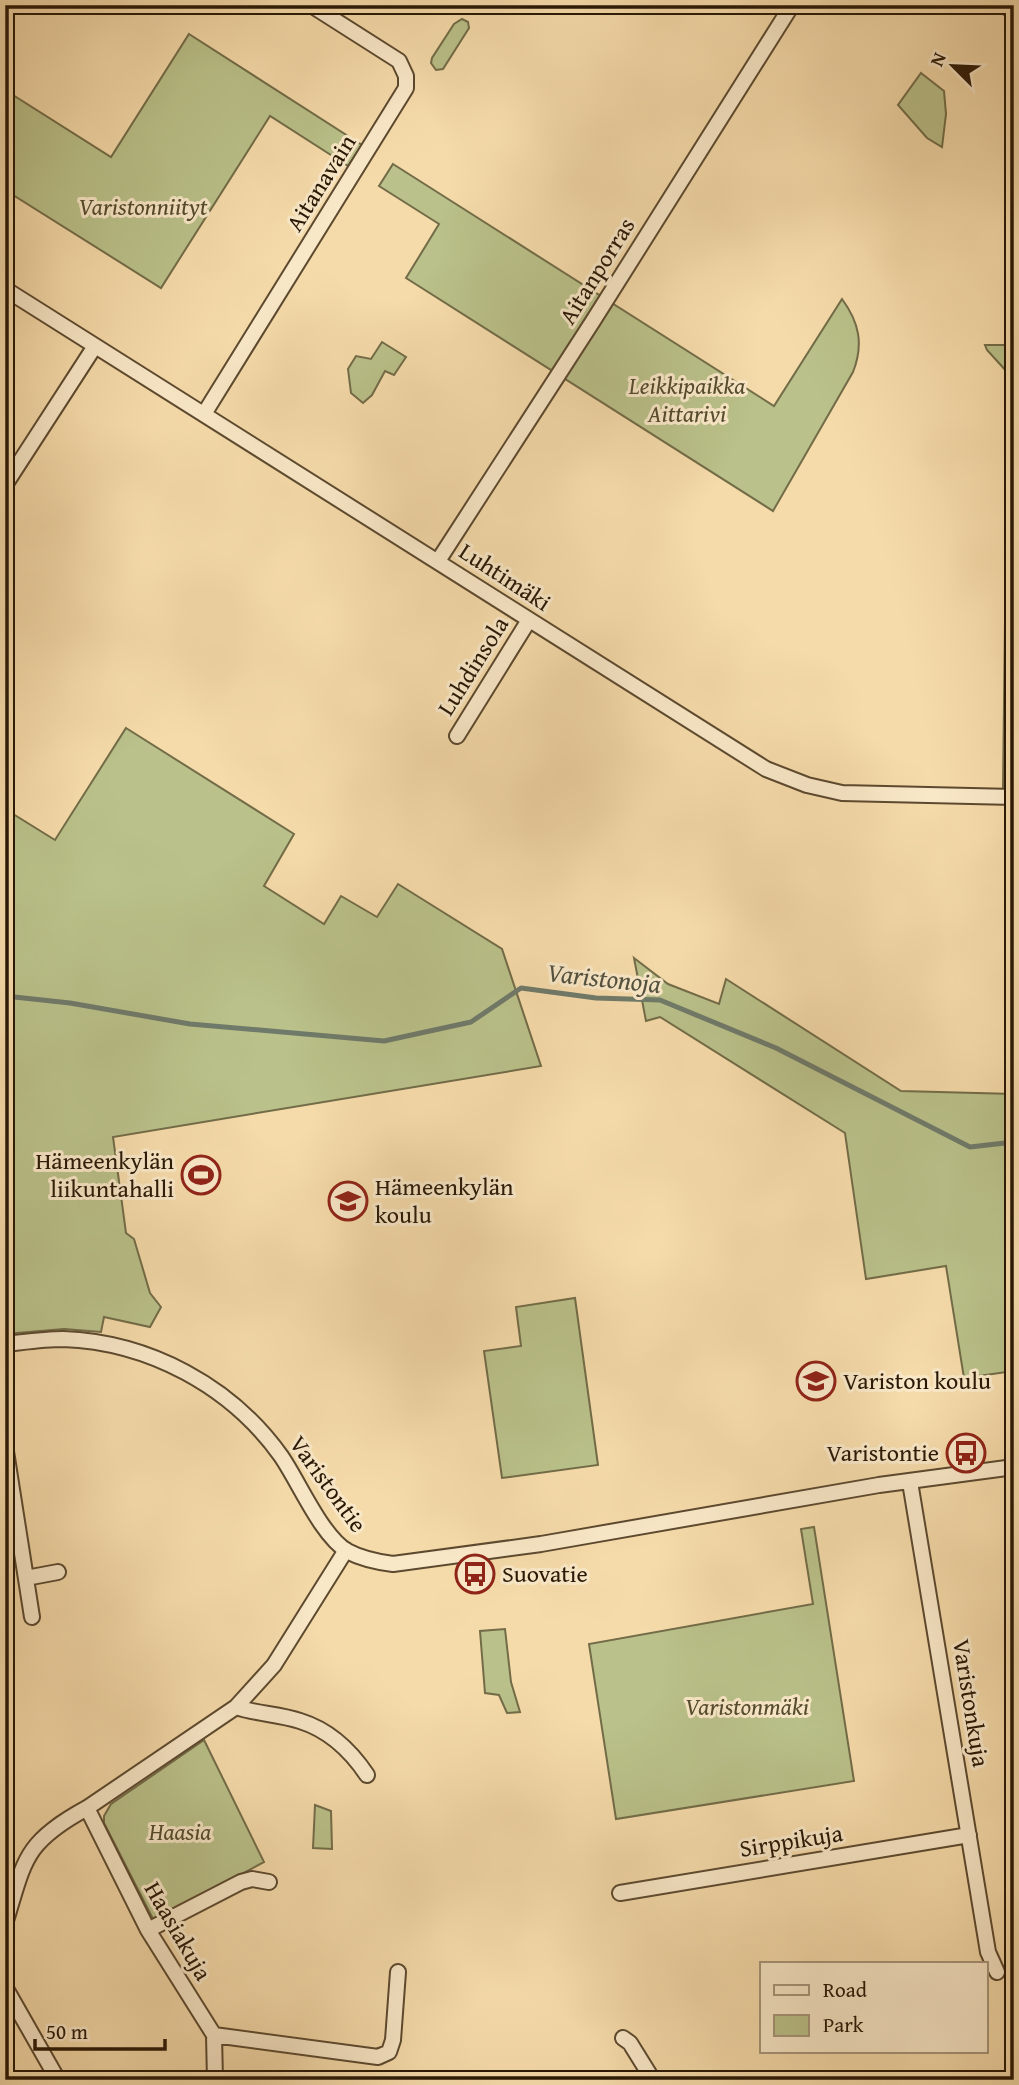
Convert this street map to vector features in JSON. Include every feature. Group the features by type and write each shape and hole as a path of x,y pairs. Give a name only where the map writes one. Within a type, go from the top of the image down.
{"street":[{"name":"Aitanavain","path":"204,414 406,88 406,76 399,61 311,5"},
{"name":"Aitanporras","path":"438,561 792,5"},
{"path":"1003,5 1014,11"},
{"name":"Luhtimäki","path":"5,289 740,753 788,778 842,793 1014,797"},
{"path":"5,485 95,346"},
{"name":"Luhdinsola","path":"457,736 529,620"},
{"name":"Varistontie","path":"5,1344 63,1339 108,1344 142,1352 184,1371 211,1388 253,1424 280,1455 332,1538 346,1550 369,1561 393,1564 1014,1466"},
{"path":"5,1445 32,1617"},
{"name":"Varistonkuja","path":"911,1482 988,1952 997,1972"},
{"path":"5,1924 23,1864 31,1850 64,1821 236,1707 274,1665 346,1550"},
{"path":"26,1578 58,1572"},
{"path":"236,1707 298,1720 316,1727 353,1754 366,1775"},
{"name":"Haasiakuja","path":"87,1808 148,1930 214,2035"},
{"name":"Sirppikuja","path":"620,1893 969,1835"},
{"path":"148,1930 241,1882 252,1879 269,1882"},
{"path":"215,2080 214,2035 378,2057 389,2052 393,2040 398,1972"},
{"path":"5,1987 58,2080"},
{"path":"623,2038 630,2043 653,2080"}],"green space":[{"path":"462,19 468,22 469,28 443,69 436,70 431,63 432,58 454,24"},
{"name":"Varistonniityt","path":"189,34 362,145 348,166 270,116 161,288 5,190 5,90 111,157"},
{"path":"921,73 944,91 946,114 942,147 927,138 898,105"},
{"name":"Leikkipaikka Aittarivi","path":"393,164 774,406 842,299 858,334 858,352 853,372 773,511 406,278 439,224 379,186"},
{"path":"382,342 406,357 394,375 385,371 372,395 363,403 351,393 348,369 356,356 371,359"},
{"path":"985,345 1014,345 1014,785 1003,787 1008,373"},
{"path":"126,728 294,834 264,886 324,924 341,896 377,917 398,884 502,949 541,1066 113,1137 126,1233 134,1239 150,1293 161,1307 150,1327 104,1317 101,1332 64,1329 5,1334 5,809 55,840"},
{"path":"634,958 668,984 719,1004 726,979 901,1091 1014,1094 1014,1371 964,1378 946,1266 866,1279 845,1133 660,1017 646,1021"},
{"path":"575,1298 598,1465 502,1478 484,1351 521,1346 516,1307"},
{"name":"Varistonmäki","path":"814,1527 854,1781 616,1819 589,1644 813,1604 801,1529"},
{"path":"505,1629 511,1682 520,1712 507,1713 499,1695 485,1693 480,1631"},
{"name":"Haasia","path":"204,1740 264,1862 154,1921 104,1823 104,1816 111,1804"},
{"path":"315,1805 331,1811 332,1849 313,1848"}],"waterway":[{"name":"Varistonoja","path":"5,996 70,1003 190,1024 384,1041 471,1022 521,988 596,998 660,1000 776,1048 970,1147 1014,1142"}],"place":[{"name":"Hämeenkylän liikuntahalli","path":"201,1175"},
{"name":"Hämeenkylän koulu","path":"348,1201"},
{"name":"Variston koulu","path":"816,1381"},
{"name":"Varistontie","path":"966,1453"},
{"name":"Suovatie","path":"475,1574"}]}
